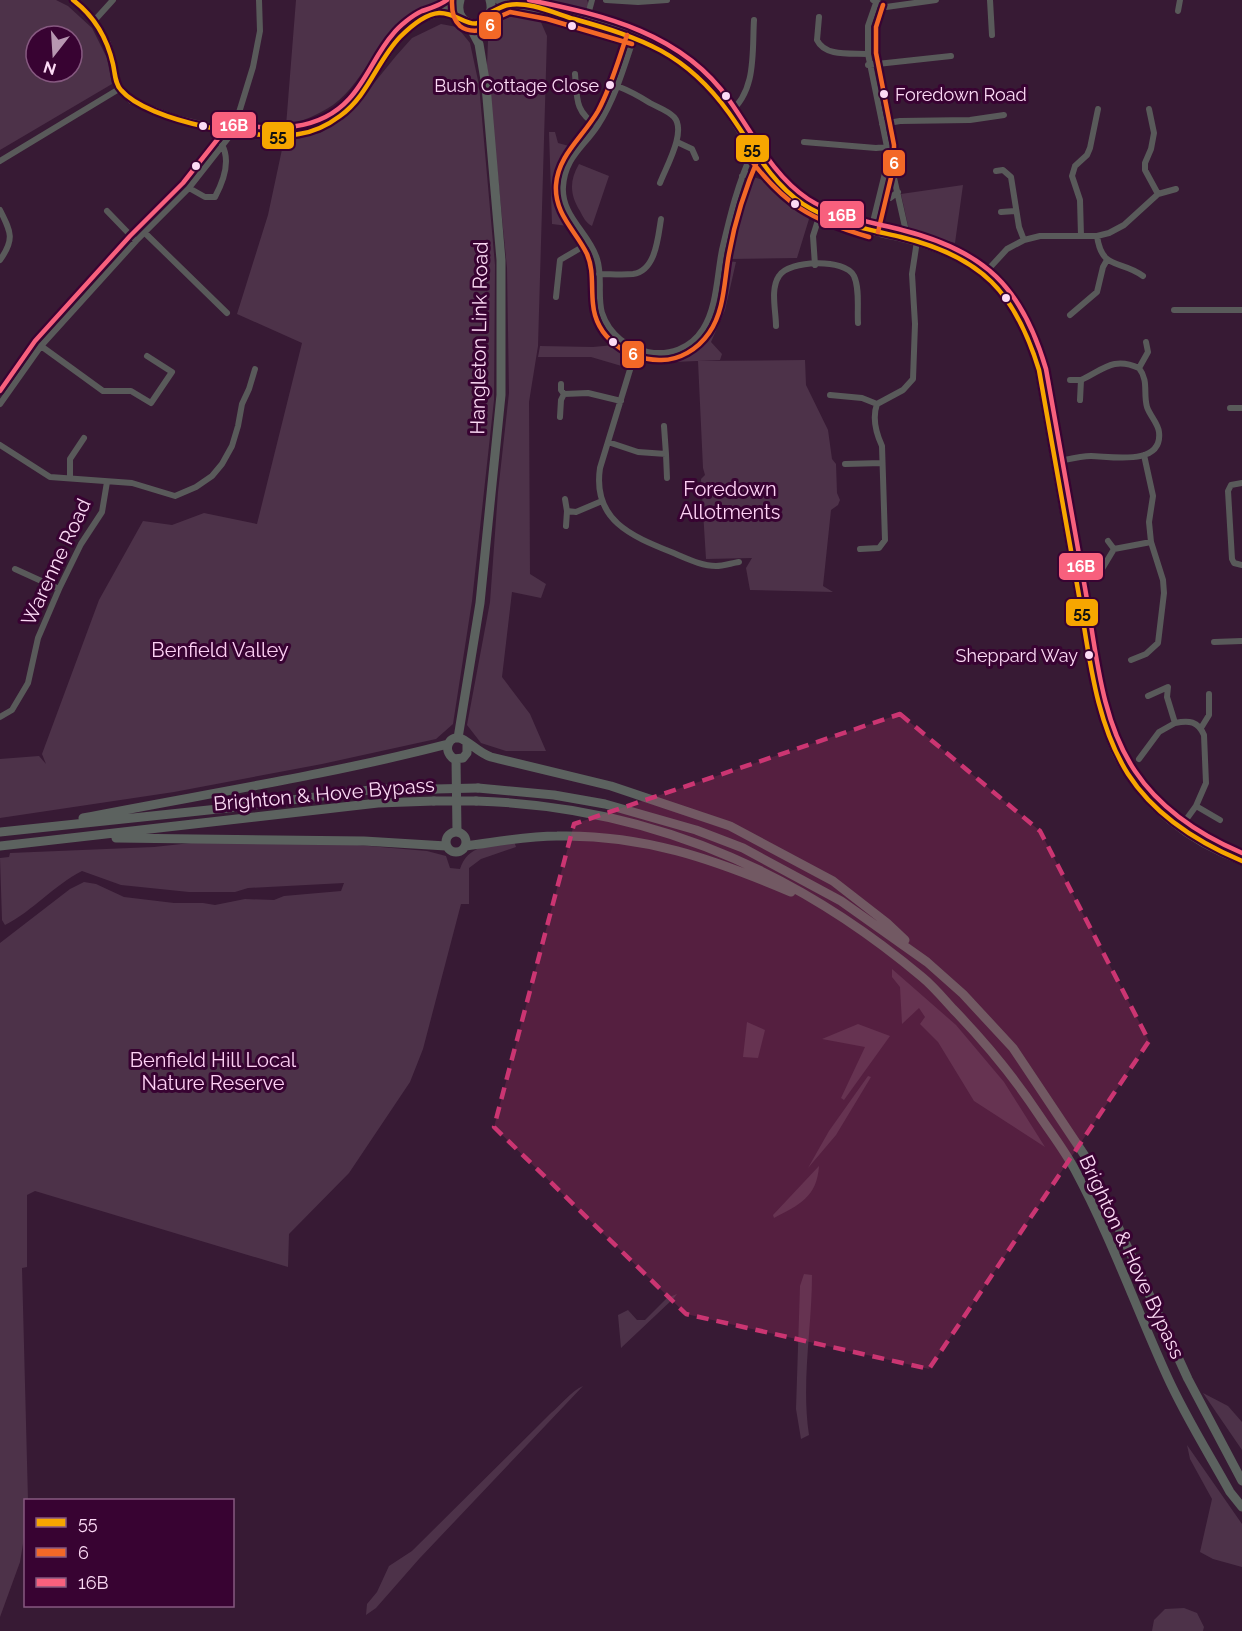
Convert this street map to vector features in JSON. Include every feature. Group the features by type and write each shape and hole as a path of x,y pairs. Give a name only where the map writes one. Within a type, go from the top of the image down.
{"highway":[{"path":"460,0 459,13 465,21 474,24 484,22 491,12 490,0"},
{"name":"Hangleton Link Road","path":"458,738 480,603 501,395 501,260 486,86 479,44 465,21"},
{"name":"Hangleton Link Road","path":"479,44 484,22"},
{"path":"28,829 406,755 448,744 451,740 458,738 491,757 611,786 730,826 833,881 887,923 927,962"},
{"path":"448,744 448,754 456,759"},
{"path":"456,759 466,755 467,744"},
{"path":"456,759 457,832"},
{"name":"Brighton & Hove Bypass","path":"0,832 237,807 378,789 478,788 579,799 631,810 743,848 841,901 927,962 963,994 1012,1048 1087,1159 1188,1379 1242,1481"},
{"name":"Brighton & Hove Bypass","path":"0,846 378,803 476,801 563,809 610,818 682,837 735,857 798,889 849,921 924,978 974,1030 1016,1081 1074,1168 1110,1242 1168,1379 1230,1492 1242,1507"},
{"path":"446,846 448,836 457,832"},
{"path":"457,832 465,837 466,846"},
{"path":"76,837 364,841 446,846 450,851 457,853 466,846 501,840 557,836 611,838 661,846 734,868 806,899 849,921"}],"street":[{"path":"73,0 94,21 108,43 119,89 131,101 176,118 233,132 268,136 294,135 318,129 339,117 355,104 399,38 423,19 441,13 460,0"},
{"path":"94,21 112,0"},
{"path":"0,404 42,346 136,241 189,188 233,132 254,66 260,31 259,0"},
{"path":"498,0 586,22 634,38 669,53 696,73 714,92 774,179"},
{"path":"586,22 592,0"},
{"path":"606,0 638,2 667,0"},
{"path":"871,230 887,165 887,147 867,54 868,26 874,2 886,7 936,0"},
{"path":"990,0 992,35"},
{"path":"1178,11 1180,0"},
{"path":"491,12 509,4"},
{"path":"441,13 465,21"},
{"path":"819,17 816,40 824,49 833,52 867,54"},
{"path":"729,113 741,102 749,86 754,20"},
{"path":"634,38 617,86 597,125 571,158 565,173 563,190 566,205 597,259 602,313 618,338 636,350 660,354 684,347 695,340 703,329 713,300 737,188 753,151"},
{"path":"868,65 951,56"},
{"path":"575,74 580,111 585,119 597,125"},
{"path":"617,86 637,93 665,110 676,120 679,131 677,142 660,183"},
{"path":"0,161 119,89"},
{"path":"1081,236 1080,200 1072,176 1075,166 1090,148 1098,109"},
{"path":"1149,109 1154,133 1151,149 1144,163 1145,170 1158,194"},
{"path":"882,124 900,121 970,120 1004,115"},
{"path":"677,142 692,149 696,158"},
{"path":"804,142 887,147"},
{"path":"189,188 205,197 215,197 227,158 222,145"},
{"path":"887,165 892,169 905,227"},
{"path":"996,171 1003,170 1011,179 1024,240"},
{"path":"742,176 751,171 763,172 801,203 820,214 951,253 984,274 1010,303 1025,327 1039,370 1089,654 1106,726 1117,755 1143,794 1180,828 1208,847 1242,861"},
{"path":"984,274 1007,249 1024,240 1040,236 1097,236 1109,233 1124,225 1158,194 1176,189"},
{"path":"880,199 890,198 898,192"},
{"path":"0,210 10,230 10,247 0,260"},
{"path":"107,211 136,241"},
{"path":"1001,212 1016,211"},
{"path":"815,265 813,236 820,214"},
{"path":"599,274 634,274 642,271 652,257 661,219"},
{"path":"145,233 227,313"},
{"path":"1097,236 1100,252 1107,260 1143,276"},
{"path":"860,549 879,548 885,540 882,446 876,432 875,408 877,404 903,390 913,379 915,324 912,274 917,241"},
{"path":"556,297 560,260 589,243"},
{"path":"1070,315 1097,292 1102,267 1107,260"},
{"path":"776,326 777,277 791,266 815,265 841,265 854,275 858,323"},
{"path":"1174,310 1242,310"},
{"path":"1139,368 1148,352 1146,342"},
{"path":"42,346 103,391 131,391 151,403 172,372 147,356"},
{"path":"636,350 598,483 602,501 618,525 654,545 702,564 716,566 739,562"},
{"path":"1054,462 1089,456 1124,459 1144,455 1158,444 1160,434 1147,408 1146,381 1139,368 1131,364 1113,363 1081,380 1070,380"},
{"path":"0,445 50,477 132,483 175,495 196,487 212,476 232,446 242,404 255,369"},
{"path":"1080,400 1081,380"},
{"path":"561,384 564,394"},
{"path":"564,394 588,393 621,401"},
{"path":"560,417 561,400 564,394"},
{"path":"830,395 862,398 877,404"},
{"path":"1230,408 1242,408"},
{"path":"664,426 667,478"},
{"path":"70,478 70,459 84,438"},
{"path":"608,442 638,452 666,454"},
{"path":"1131,660 1154,648 1158,643 1164,593 1151,542 1149,522 1153,496 1144,455"},
{"path":"845,464 882,463"},
{"name":"Warenne Road","path":"0,717 12,710 28,683 38,638 81,543 102,512 107,482"},
{"path":"1242,483 1232,485 1228,491 1231,555 1234,562 1242,565"},
{"path":"566,500 566,526"},
{"path":"567,511 576,512 602,501"},
{"path":"1108,541 1114,549"},
{"path":"1102,569 1114,549 1151,542"},
{"path":"15,569 59,589"},
{"path":"1214,642 1242,641"},
{"path":"1148,696 1168,687 1167,697 1175,723"},
{"path":"1201,728 1209,715 1209,694"},
{"path":"1139,759 1159,732 1175,723 1194,722 1201,728 1204,735 1206,775 1203,791 1196,806 1180,828"},
{"path":"1196,806 1220,820"}],"highlighted area":[{"path":"900,714 1040,831 1149,1041 929,1369 686,1314 494,1127 574,824"}],"green space":[{"path":"0,0 56,0 68,6 92,28 107,58 112,84 0,150"},
{"path":"296,0 449,0 427,10 399,29 333,105 322,112 286,126"},
{"path":"526,0 587,0 589,6 580,14"},
{"path":"516,14 540,20 547,36 538,346 529,402 530,574 546,584 541,598 512,592 502,677 530,714 546,751 506,751 481,743 467,725 490,602 498,492 509,393 507,268 487,66 488,41 498,20"},
{"name":"Benfield Valley","path":"441,24 457,27 470,43 479,85 495,265 494,400 472,601 453,724 436,739 322,764 174,792 0,818 0,759 39,756 46,764 42,754 99,600 143,521 172,525 204,513 257,524 302,343 237,314 268,215 284,140 320,133 348,115 412,38"},
{"path":"549,132 555,132 558,143 569,146 560,164 556,180 561,212 568,226 552,224"},
{"path":"579,164 609,176 592,226 584,218 573,194 572,182"},
{"path":"750,176 763,180 783,200 808,216 797,258 728,259 744,186"},
{"path":"963,185 955,243 909,230 901,194"},
{"path":"728,261 736,262 725,310 711,342 722,354 720,360 674,362 650,358 679,356 698,344 706,335 717,312"},
{"path":"614,345 627,357 625,367 591,357 538,357 540,346"},
{"name":"Foredown Allotments","path":"805,360 806,385 828,430 832,459 836,464 837,493 840,500 838,505 831,510 823,586 833,592 750,590 746,568 752,558 706,559 701,479 705,475 698,361"},
{"name":"Benfield Hill Local Nature Reserve","path":"514,841 516,847 481,859 469,868 469,904 461,904 423,1049 410,1082 349,1173 289,1234 288,1267 35,1191 27,1195 27,1267 22,1268 28,1499 24,1499 24,1538 20,1562 0,1617 0,943 70,889 84,882 96,884 124,897 215,905 245,899 274,900 284,896 341,891 344,883 248,888 235,892 189,892 121,885 82,871 5,925 2,920 0,858 9,857 10,853 154,847 200,842 334,843 427,851 446,856 450,868 460,869 464,861 475,850"},
{"path":"892,969 956,1025 1004,1082 1045,1147 974,1101 938,1042 920,1024 925,1017 919,1008 902,1024 900,987 892,977"},
{"path":"747,1022 765,1030 758,1058 743,1057"},
{"path":"858,1024 890,1036 844,1100 841,1098 865,1047 822,1039"},
{"path":"868,1076 871,1077 836,1135 808,1168 829,1131"},
{"path":"819,1166 815,1185 805,1199 774,1218 773,1215"},
{"path":"804,1274 812,1275 812,1295 806,1375 809,1435 801,1439 796,1409 800,1286"},
{"path":"677,1294 621,1348 618,1315 628,1310 637,1320 645,1320 667,1298"},
{"path":"583,1386 419,1559 376,1608 366,1615 367,1604 377,1592 389,1566 412,1551 551,1413"},
{"path":"1203,1393 1228,1406 1242,1422 1242,1450"},
{"path":"1187,1445 1242,1524 1242,1567 1213,1559 1200,1552 1212,1499 1190,1459"},
{"path":"1184,1608 1197,1613 1204,1627 1203,1631 1152,1631 1154,1620 1165,1609"}],"transit line":[{"name":"55","path":"73,0 99,28 110,54 118,85 135,101 179,120 205,127 258,135 310,132 340,116 358,99 392,46 423,18 439,13 467,22 479,23 491,12"},
{"name":"16B","path":"0,391 35,341 130,236 183,183 228,126 295,126 324,118 337,110 355,92 387,41 399,28 418,13 447,0"},
{"name":"6","path":"452,0 456,22 471,31 487,29 496,18 510,12 547,19 632,44"},
{"name":"16B","path":"529,0 614,21 666,43 710,77 729,100 764,154 784,178 808,199 842,215 902,230 956,249 978,262 1012,295 1025,316 1046,369 1096,659 1107,706 1123,751 1145,785 1169,809 1211,838 1242,853"},
{"name":"55","path":"491,12 508,5 533,6 621,33 661,51 679,62 713,93 771,174 780,185 803,204 838,221 929,245 974,267 991,282 1019,319 1039,370 1094,685 1107,731 1128,774 1151,803 1193,836 1242,861"},
{"name":"6","path":"878,232 894,165 894,145 876,53 876,27 883,5"},
{"name":"6","path":"627,35 603,102 566,155 561,164 556,185 558,205 589,260 595,316 600,327 615,344 636,356 666,360 687,353 709,333 721,305 738,216 760,154"},
{"name":"6","path":"747,155 774,187 800,208 831,224 869,237"}],"place":[{"name":"Bush Cottage Close","path":"610,85"},
{"name":"Foredown Road","path":"884,94"},
{"name":"Sheppard Way","path":"1089,655"}]}
